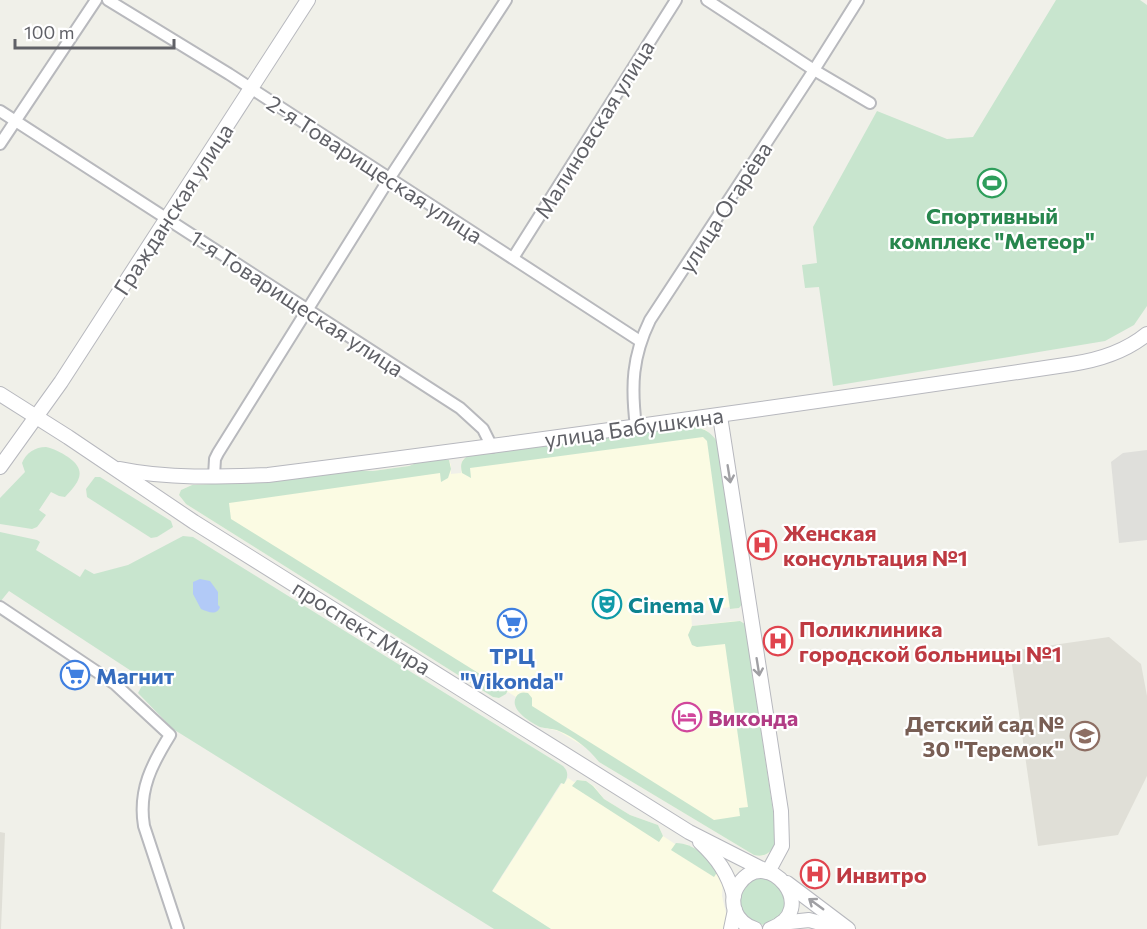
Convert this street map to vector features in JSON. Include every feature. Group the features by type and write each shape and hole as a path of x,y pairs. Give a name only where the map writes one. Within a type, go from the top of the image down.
{"main road":[{"name":"Гражданская улица","path":"0,468 37,417 308,0"},
{"name":"улица Бабушкина","path":"114,468 140,473 214,476 268,475 492,447 1087,362 1135,344 1147,334"},
{"name":"проспект Мира","path":"0,394 173,509 689,832 783,880 848,929"},
{"path":"720,416 782,819 782,846 768,872 757,872 744,878 736,890 731,929"},
{"path":"173,509 164,498 164,486 172,479 193,475"},
{"name":"проспект Мира","path":"689,832 720,863 731,884 734,903"},
{"path":"775,926 789,912 792,898 783,880"},
{"path":"734,903 742,922 755,929"},
{"path":"775,926 809,920 843,929"}],"street":[{"path":"0,144 96,0"},
{"name":"2-я Товарищеская улица","path":"108,0 251,89 640,341"},
{"path":"214,476 215,459 218,453 389,179 506,0"},
{"name":"Малиновская улица","path":"513,258 676,0"},
{"path":"707,0 814,70 870,102"},
{"name":"улица Огарёва","path":"636,427 633,379 640,341 650,320 858,0"},
{"name":"1-я Товарищеская улица","path":"0,111 460,408 483,429 492,447"},
{"path":"0,607 115,684 170,735 150,768 141,808 144,826 178,929"}],"shaded area":[{"name":"Спортивный комплекс \"Метеор\"","path":"1056,0 1140,0 1147,5 1147,306 1134,325 1105,341 833,386 819,287 805,288 802,265 817,263 813,227 877,111 947,139 973,137"},
{"path":"687,426 707,431 720,447 743,603 739,608 730,609 707,441 703,437 470,468 471,478 461,470 462,461 468,456"},
{"path":"698,426 706,430 717,441 739,608 730,609 730,607 691,613 692,626 734,621 745,624 769,853 762,856 754,855 599,762 590,750 558,731 541,727 521,714 515,705 516,697 508,692 499,698 493,697 186,504 179,495 181,490 192,485 271,481 343,470 373,471 409,466 426,459 449,460 451,474 461,473 463,459"},
{"path":"46,447 60,452 74,462 80,472 77,481 65,497 51,492 39,510 46,515 37,527 32,529 0,524 0,498 25,472 22,463 26,456 35,449"},
{"path":"1147,450 1147,540 1119,543 1111,462 1123,453"},
{"path":"426,459 449,460 451,469 448,478 441,482 440,473 229,503 231,519 496,684 506,684 509,688 506,694 499,698 493,697 186,504 179,495 181,490 192,485 271,481 343,470 373,471 409,466"},
{"path":"95,477 100,477 171,521 173,527 151,538 87,497 86,489"},
{"path":"0,532 37,540 40,542 36,550 80,577 85,569 94,574 128,565 183,536 193,537 563,766 567,775 564,784 561,783 492,891 551,929 494,929 173,729 138,693 145,680 9,591 0,602"},
{"path":"740,621 745,624 777,838 772,849 766,854 754,855 599,762 586,748 570,737 557,730 540,727 531,722 518,711 516,706 517,695 528,693 532,698 532,706 714,820 740,816 739,808 748,807 725,644 697,647 692,645 688,635 692,626"},
{"name":"Детский сад № 30 \"Теремок\"","path":"1109,637 1141,664 1147,696 1147,776 1118,835 1038,846 1010,651"},
{"path":"568,778 574,782 586,781 594,786 604,799 630,815 658,825 663,836 675,844 686,844 710,858 723,881 722,896 727,929 551,929 492,892 562,783 564,784"},
{"path":"577,780 586,781 604,799 630,815 658,825 663,836 659,842 572,786"},
{"path":"0,832 5,833 1,929 0,929"},
{"path":"676,843 695,848 706,856 718,871 714,877 671,850"},
{"path":"765,876 785,888 786,912 770,923 762,925 744,918 738,899 748,880"}],"water":[{"path":"200,579 210,581 218,592 220,607 217,612 201,609 193,594 193,582"}],"place":[{"name":"Спортивный комплекс \"Метеор\"","path":"992,183"},
{"name":"Женская консультация №1","path":"762,545"},
{"name":"Cinema V","path":"607,604"},
{"name":"ТРЦ \"Vikonda\"","path":"512,623"},
{"name":"Поликлиника городской больницы №1","path":"778,641"},
{"name":"Магнит","path":"75,675"},
{"name":"Виконда","path":"687,717"},
{"name":"Детский сад № 30 \"Теремок\"","path":"1085,736"},
{"name":"Инвитро","path":"815,874"}]}
